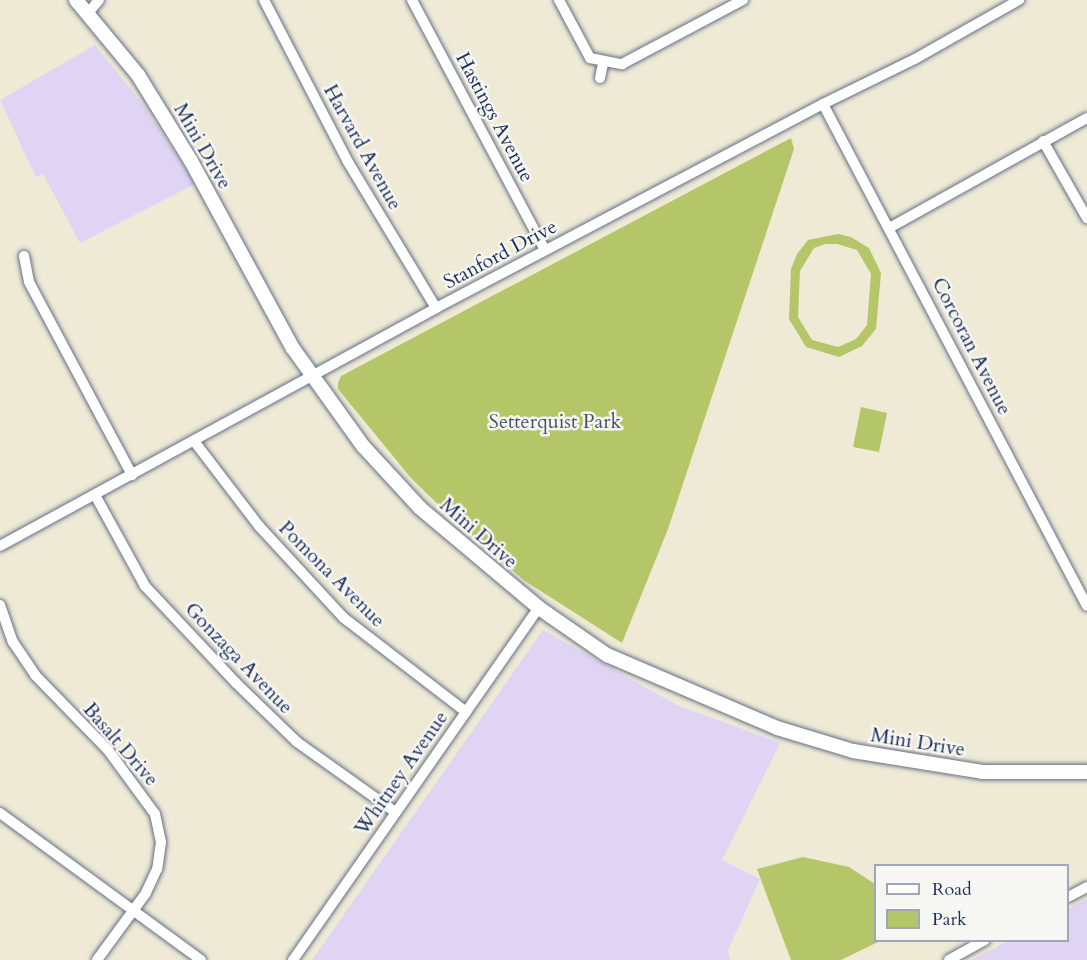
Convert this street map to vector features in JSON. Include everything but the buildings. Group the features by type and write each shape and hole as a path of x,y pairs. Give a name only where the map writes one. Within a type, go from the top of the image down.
{"street":[{"name":"Mini Drive","path":"76,0 146,86 310,376 363,446 420,508 539,608 607,655 777,728 853,751 982,772 1087,772"},
{"path":"88,13 99,0"},
{"name":"Harvard Avenue","path":"264,0 348,162 436,308"},
{"name":"Hastings Avenue","path":"412,0 545,250"},
{"path":"559,0 590,58 603,64 622,64 743,0"},
{"name":"Stanford Drive","path":"0,546 436,308 823,104 915,59 1019,0"},
{"path":"600,78 603,64"},
{"name":"Corcoran Avenue","path":"823,104 891,227 1087,606"},
{"path":"891,227 1087,118"},
{"path":"1043,141 1087,218"},
{"path":"24,256 29,282 132,475"},
{"name":"Pomona Avenue","path":"194,441 259,526 344,618 466,712"},
{"name":"Gonzaga Avenue","path":"95,495 145,586 236,683 297,742 395,812"},
{"name":"Basalt Drive","path":"0,605 2,619 21,655 35,675 108,750 155,814 161,842 158,868 132,912 97,960"},
{"name":"Whitney Avenue","path":"293,960 539,608"},
{"path":"0,813 132,912 201,960"},
{"path":"1069,896 1087,887"},
{"path":"949,960 983,942"}],"shaded area":[{"path":"95,45 144,106 195,184 80,243 43,174 36,177 0,100"},
{"path":"543,630 677,705 780,743 722,860 760,879 728,950 730,960 312,960"},
{"path":"1087,899 1087,960 972,960 1006,942 1069,942 1069,908"}],"green space":[{"name":"Setterquist Park","path":"791,138 794,149 668,529 622,643 525,581 455,521 411,478 338,389 338,383 341,376"},
{"path":"838,234 851,237 869,248 881,273 876,329 862,346 839,357 806,347 789,319 791,269 797,254 808,240","holes":["825,244 837,244 857,250 871,274 867,325 856,339 838,347 812,340 798,317 800,271 814,248"]},
{"path":"861,407 887,413 879,452 853,447"},
{"path":"803,857 849,867 874,883 874,942 878,942 841,960 791,960 757,869"}]}
